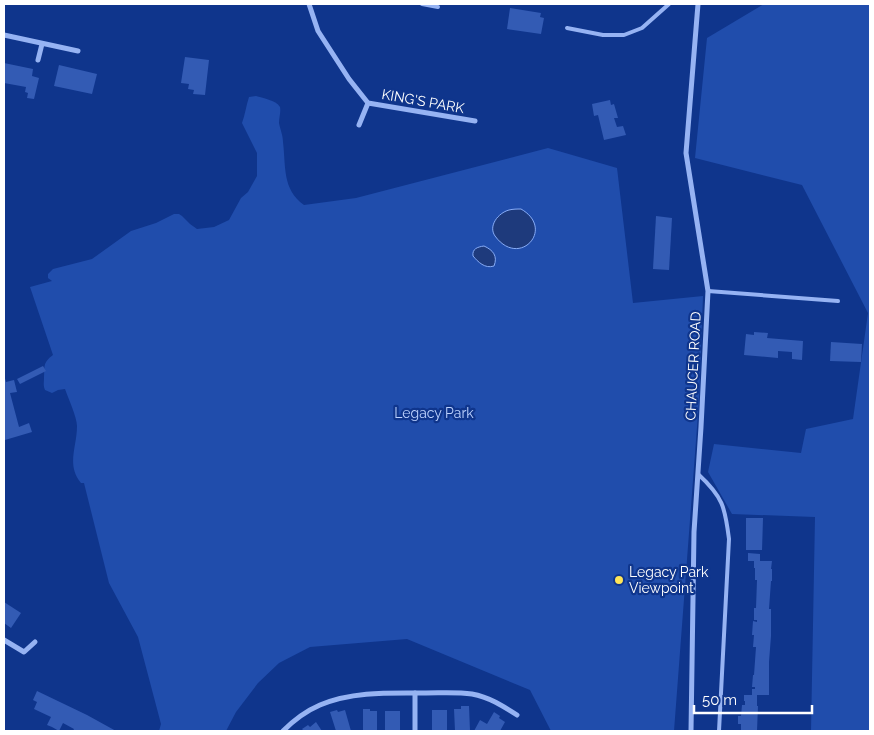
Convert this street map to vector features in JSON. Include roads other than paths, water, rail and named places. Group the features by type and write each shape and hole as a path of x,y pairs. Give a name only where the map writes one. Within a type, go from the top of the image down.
{"street":[{"name":"KING'S PARK","path":"309,4 318,31 349,79 368,103 475,122"},
{"name":"CHAUCER ROAD","path":"691,731 694,532 708,291 686,153 698,4"},
{"path":"4,35 78,51"},
{"path":"38,60 42,44"},
{"name":"KING'S PARK","path":"359,125 368,103"},
{"path":"4,640 24,652 35,642"},
{"path":"283,731 306,712 322,704 374,693 473,694 490,699 517,715"},
{"path":"414,693 415,731"}],"lane":[{"path":"422,4 438,7"},
{"path":"567,28 603,35 624,34 642,28 669,4"},
{"path":"708,291 838,300"},
{"path":"698,474 710,484 721,500 726,512 729,539 719,731"}],"place":[{"name":"Legacy Park Viewpoint","path":"619,580"}],"park label":[{"name":"Legacy Park","path":"434,413"}]}
